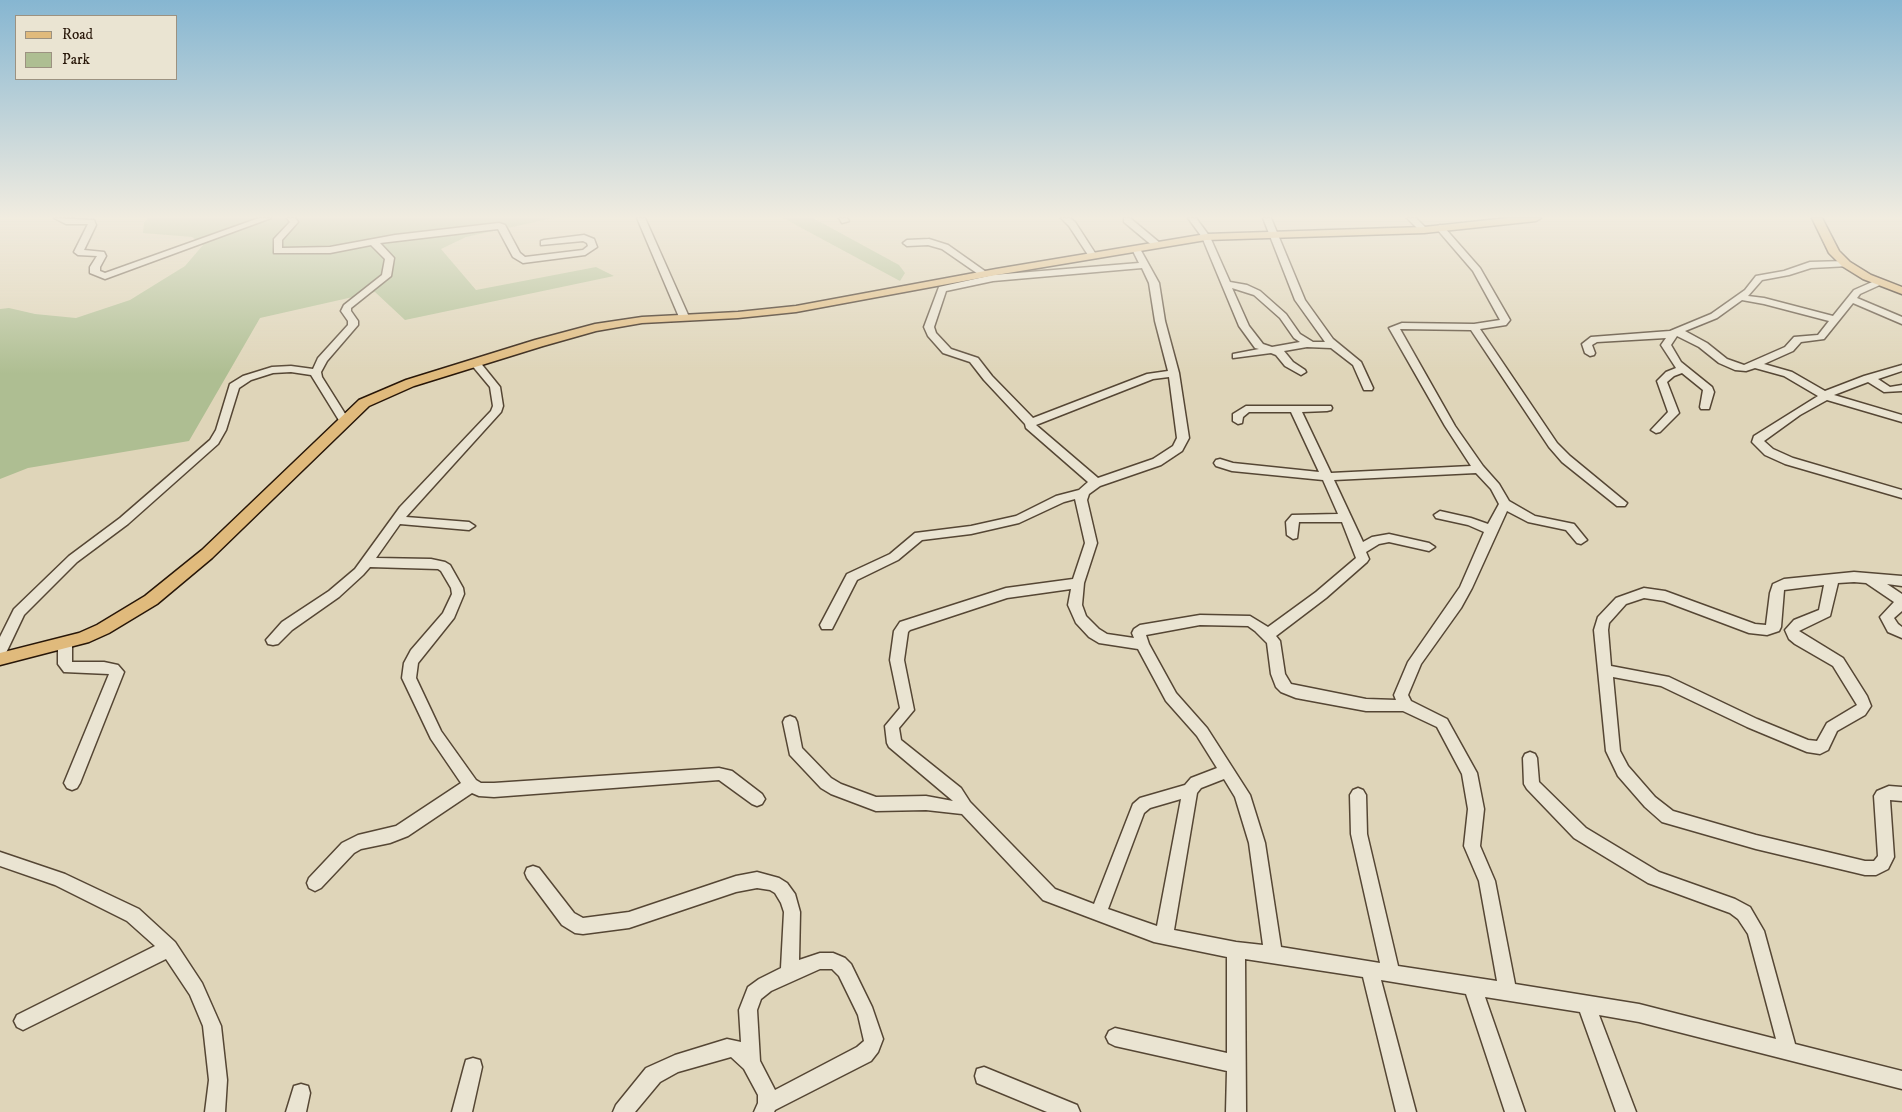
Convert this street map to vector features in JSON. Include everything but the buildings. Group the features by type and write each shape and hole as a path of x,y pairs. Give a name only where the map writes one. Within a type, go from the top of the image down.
{"main road":[{"path":"0,659 83,638 102,629 164,591 208,554 364,402 410,383 595,328 642,320 684,316 738,316 796,309 1009,270"},
{"path":"1857,270 1879,282 1902,291"}],"street":[{"path":"95,270 96,273 105,276 122,270"},
{"path":"344,420 317,377 316,372 322,360 353,325 353,321 346,311 348,307 386,276 387,270"},
{"path":"664,270 684,316"},
{"path":"978,270 984,274"},
{"path":"1087,270 993,278 942,289 928,327 931,334 947,351 974,360 988,378 1031,423 1032,429 1096,483"},
{"path":"1142,644 1104,639 1094,633 1076,612 1074,605 1078,583 1091,543 1081,500 1083,493 1087,488 1096,483 1150,465 1178,448 1183,438 1174,372 1160,321 1154,283 1147,270"},
{"path":"1220,270 1244,326 1259,346 1280,353 1289,364 1301,372"},
{"path":"1287,270 1297,295 1317,326 1334,345 1357,364 1368,388"},
{"path":"1477,270 1505,320 1503,323 1474,327 1402,326 1394,328 1450,426 1479,469 1495,487 1505,504 1532,519 1570,527 1581,540"},
{"path":"1590,353 1587,344 1595,339 1649,337 1674,333 1714,316 1750,290 1759,278 1795,270"},
{"path":"1674,333 1703,345 1718,359 1742,368 1789,349 1798,339 1821,337 1860,290 1879,282"},
{"path":"1226,284 1244,287 1257,293 1283,316 1297,336 1308,344"},
{"path":"1740,297 1764,300 1834,319"},
{"path":"1851,299 1878,308 1902,321"},
{"path":"1474,327 1553,445 1566,459 1621,503"},
{"path":"1674,333 1666,345 1674,361 1708,388 1709,392 1705,407"},
{"path":"1237,356 1308,344 1317,346 1334,345"},
{"path":"273,640 287,626 334,594 368,562 397,520 496,412 498,406 495,387 475,363"},
{"path":"1753,364 1788,374 1826,396 1902,419"},
{"path":"1902,368 1846,386 1826,396 1758,438 1758,442 1769,452 1789,461 1902,494"},
{"path":"0,651 19,612 55,576 73,559 124,521 214,442 221,430 234,386 247,378 272,370 292,369 316,372"},
{"path":"1656,430 1674,415 1662,381 1670,374 1682,369"},
{"path":"1031,423 1151,376 1174,372"},
{"path":"1868,378 1888,390 1902,388"},
{"path":"1269,634 1362,562 1363,559 1328,477 1295,408"},
{"path":"1238,421 1237,416 1246,409 1327,408"},
{"path":"1220,463 1232,467 1328,477 1479,469"},
{"path":"827,625 852,577 894,557 920,536 971,530 1019,519 1060,500 1083,493"},
{"path":"1405,705 1401,695 1413,667 1456,605 1505,504"},
{"path":"1440,515 1470,522 1491,530"},
{"path":"1293,534 1292,522 1296,518 1346,518"},
{"path":"397,520 469,526"},
{"path":"1360,550 1376,540 1389,538 1429,547"},
{"path":"368,562 432,563 441,565 446,568 458,588 458,594 449,615 416,654 411,663 409,678 436,736 472,785 479,789 494,790 719,774 727,776 757,799"},
{"path":"1867,577 1902,602 1887,617 1894,628 1902,633"},
{"path":"1902,581 1867,577 1791,582 1778,587 1774,627 1767,630 1754,628 1654,593 1621,600 1603,621 1601,630 1613,751 1616,760 1650,802 1668,817 1756,842 1865,868 1876,868 1882,864 1886,857 1882,796 1889,793 1902,794"},
{"path":"1605,670 1664,681 1752,723 1807,746 1820,748 1823,746 1832,727 1860,711 1864,706 1838,662 1800,640 1794,635 1792,630 1798,624 1825,613 1832,579"},
{"path":"1078,583 1006,593 910,624 901,631 897,660 907,710 892,726 894,743 956,793 965,807 1049,895 1146,932 1164,936 1236,950 1273,954 1640,1014 1902,1080"},
{"path":"1273,954 1257,842 1242,795 1202,732 1172,697 1142,644 1139,633 1146,630 1200,620 1250,621 1260,626 1269,634 1273,641 1278,674 1281,683 1286,688 1296,692 1380,706 1405,705 1442,722 1469,773 1476,809 1472,846 1486,881 1508,992"},
{"path":"64,643 65,664 69,668 104,667 113,668 117,672 72,783"},
{"path":"790,722 795,751 826,783 836,789 876,804 926,803 955,808 965,807"},
{"path":"1530,758 1532,784 1580,833 1654,878 1735,907 1744,913 1756,931 1788,1051"},
{"path":"1164,936 1190,790 1196,783 1228,771"},
{"path":"315,883 348,848 358,842 390,836 402,831 472,785"},
{"path":"1098,914 1138,809 1146,803 1190,790"},
{"path":"1358,795 1359,834 1391,973"},
{"path":"0,859 59,879 133,914 169,948 196,989 212,1026 218,1080 215,1112"},
{"path":"534,873 568,919 575,925 583,926 629,920 736,884 757,880 773,883 781,888 789,900 792,912 790,973"},
{"path":"23,1021 169,948"},
{"path":"1236,950 1236,1112"},
{"path":"751,1062 750,1002 754,993 765,985 790,973 820,962 833,961 839,964 845,970 866,1013 874,1039 872,1046 864,1054 766,1108"},
{"path":"1370,970 1400,1098 1406,1112"},
{"path":"1472,986 1515,1112"},
{"path":"1586,1005 1626,1112"},
{"path":"1115,1037 1236,1064"},
{"path":"623,1112 653,1075 675,1064 727,1048 734,1048 751,1062 767,1094 766,1108"},
{"path":"462,1112 472,1068"},
{"path":"984,1076 1070,1112"},
{"path":"296,1112 301,1093"}],"green space":[{"path":"179,270 459,270 476,290 581,270 602,270 614,276 405,320 375,292 260,318 189,441 28,468 0,479 0,309 9,308 35,314 76,318 130,300"},
{"path":"879,270 903,270 905,273 900,281"}]}
